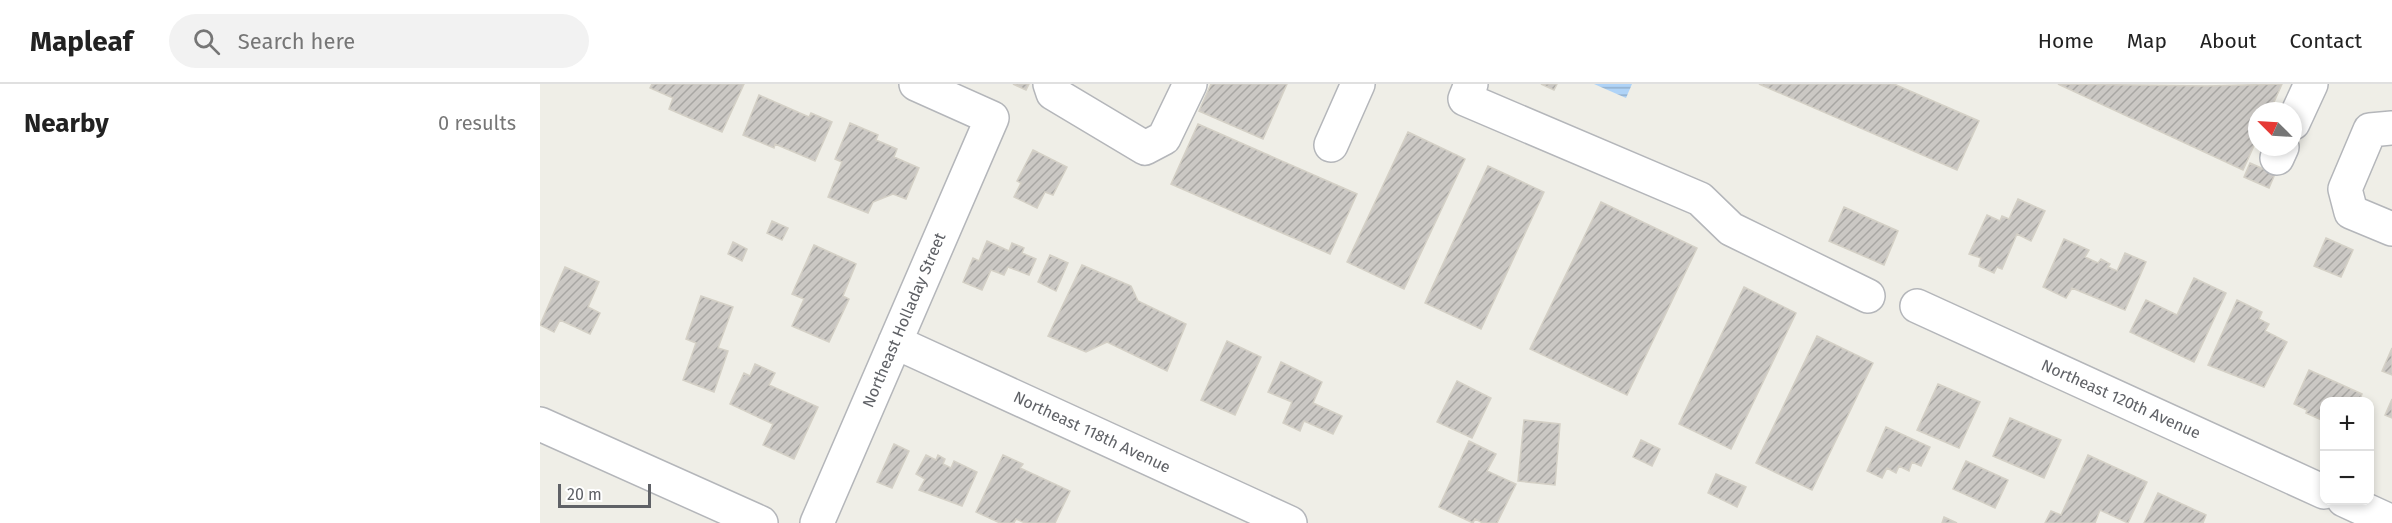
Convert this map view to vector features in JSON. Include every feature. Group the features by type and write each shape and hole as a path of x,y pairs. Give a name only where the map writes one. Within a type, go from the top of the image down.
{"street":[{"name":"Northeast Holladay Street","path":"817,523 992,118 916,84"},
{"path":"1050,84 1053,93 1145,148 1164,138 1190,84"},
{"path":"1331,145 1358,84"},
{"path":"1471,84 1465,99 1700,199 1731,230 1868,296"},
{"path":"2302,104 2311,84"},
{"path":"2392,128 2370,130 2345,189 2351,212 2392,229"},
{"name":"Northeast 120th Avenue","path":"1917,306 2320,490"},
{"name":"Northeast 118th Avenue","path":"895,342 1290,523"},
{"path":"540,424 760,523"},
{"path":"2353,505 2392,522"}],"water":[{"path":"1594,84 1632,84 1626,98"}],"building":[{"path":"652,84 744,84 722,132 669,109 673,98 650,88"},
{"path":"1013,84 1029,84 1026,90"},
{"path":"1211,84 1287,84 1263,139 1199,111"},
{"path":"1541,84 1557,84 1554,90"},
{"path":"1759,84 1894,84 1979,121 1957,170"},
{"path":"2058,84 2207,86 2282,84 2274,102 2248,102 2249,156 2243,170"},
{"path":"759,95 809,117 811,113 832,122 815,161 775,144 774,148 743,135"},
{"path":"850,123 878,135 876,140 897,149 894,157 919,168 906,199 893,194 873,202 868,213 828,197 842,162 835,159"},
{"path":"1198,124 1357,194 1330,254 1171,184"},
{"path":"1408,132 1465,159 1404,289 1347,262"},
{"path":"1033,150 1067,167 1053,195 1045,192 1037,208 1014,197 1021,183 1017,181"},
{"path":"2250,163 2275,174 2269,188 2244,177"},
{"path":"1488,166 1544,192 1481,329 1425,303"},
{"path":"2018,199 2045,211 2031,241 2017,234 2002,269 1997,267 1994,273 1979,266 1981,258 1969,254 1987,215 2000,221 2002,216 2009,219"},
{"path":"1601,202 1697,248 1627,395 1530,349"},
{"path":"1844,207 1898,231 1884,265 1829,241"},
{"path":"772,221 788,228 782,240 767,233"},
{"path":"2326,238 2353,250 2341,277 2314,266"},
{"path":"2064,239 2089,250 2085,257 2098,263 2101,259 2110,264 2108,267 2117,271 2125,253 2146,262 2125,310 2072,288 2066,298 2043,287"},
{"path":"987,241 1009,251 1012,243 1024,248 1022,253 1036,259 1029,275 1008,267 1004,275 991,270 982,290 963,282 973,258 979,261"},
{"path":"733,242 747,249 742,261 728,254"},
{"path":"814,245 856,264 843,296 849,299 829,342 792,326 804,299 792,294"},
{"path":"1050,255 1068,263 1056,291 1038,282"},
{"path":"1082,265 1131,286 1138,301 1186,324 1167,371 1107,342 1086,352 1048,336"},
{"path":"565,267 599,282 588,307 600,313 590,334 560,320 554,332 540,325"},
{"path":"2194,278 2226,293 2194,362 2130,332 2146,300 2177,315"},
{"path":"1744,287 1796,313 1731,449 1679,424"},
{"path":"701,296 733,307 718,348 728,351 714,392 683,380 696,343 686,339"},
{"path":"2237,300 2262,312 2259,319 2269,324 2265,331 2287,342 2264,387 2208,365"},
{"path":"1817,336 1873,363 1812,490 1756,463"},
{"path":"1227,341 1261,357 1235,415 1201,400"},
{"path":"2392,348 2392,375 2382,371"},
{"path":"1281,362 1322,382 1313,403 1342,416 1333,434 1304,421 1300,431 1283,423 1292,402 1268,392"},
{"path":"755,364 775,373 769,385 818,407 794,459 763,445 773,424 730,404 744,373 750,376"},
{"path":"2309,370 2362,394 2361,397 2320,397 2320,419 2294,404"},
{"path":"1457,381 1491,398 1472,438 1437,422"},
{"path":"1938,384 1980,402 1959,448 1917,430"},
{"path":"2392,399 2392,418 2385,415"},
{"path":"2010,418 2061,440 2044,478 1993,456"},
{"path":"1524,420 1560,424 1555,485 1518,481"},
{"path":"1886,427 1930,447 1921,466 1912,462 1909,471 1899,466 1896,473 1887,468 1882,478 1867,471"},
{"path":"1641,440 1660,449 1652,466 1633,457"},
{"path":"1469,441 1496,454 1487,471 1516,484 1497,523 1483,523 1475,519 1473,523 1439,507"},
{"path":"894,444 909,451 892,488 877,482"},
{"path":"926,455 936,460 938,455 945,459 943,464 951,468 954,461 977,472 962,506 919,490 925,479 916,474"},
{"path":"1003,455 1023,464 1020,468 1070,491 1055,523 1025,523 1016,519 1014,523 1000,523 976,512"},
{"path":"2088,455 2147,482 2128,523 2100,510 2095,523 2045,523 2051,511 2061,515"},
{"path":"1966,461 2008,480 1995,508 1953,489"},
{"path":"1716,474 1746,487 1737,507 1708,493"},
{"path":"2158,493 2206,515 2203,523 2144,523"},
{"path":"1944,517 1957,523 1942,523"}]}
